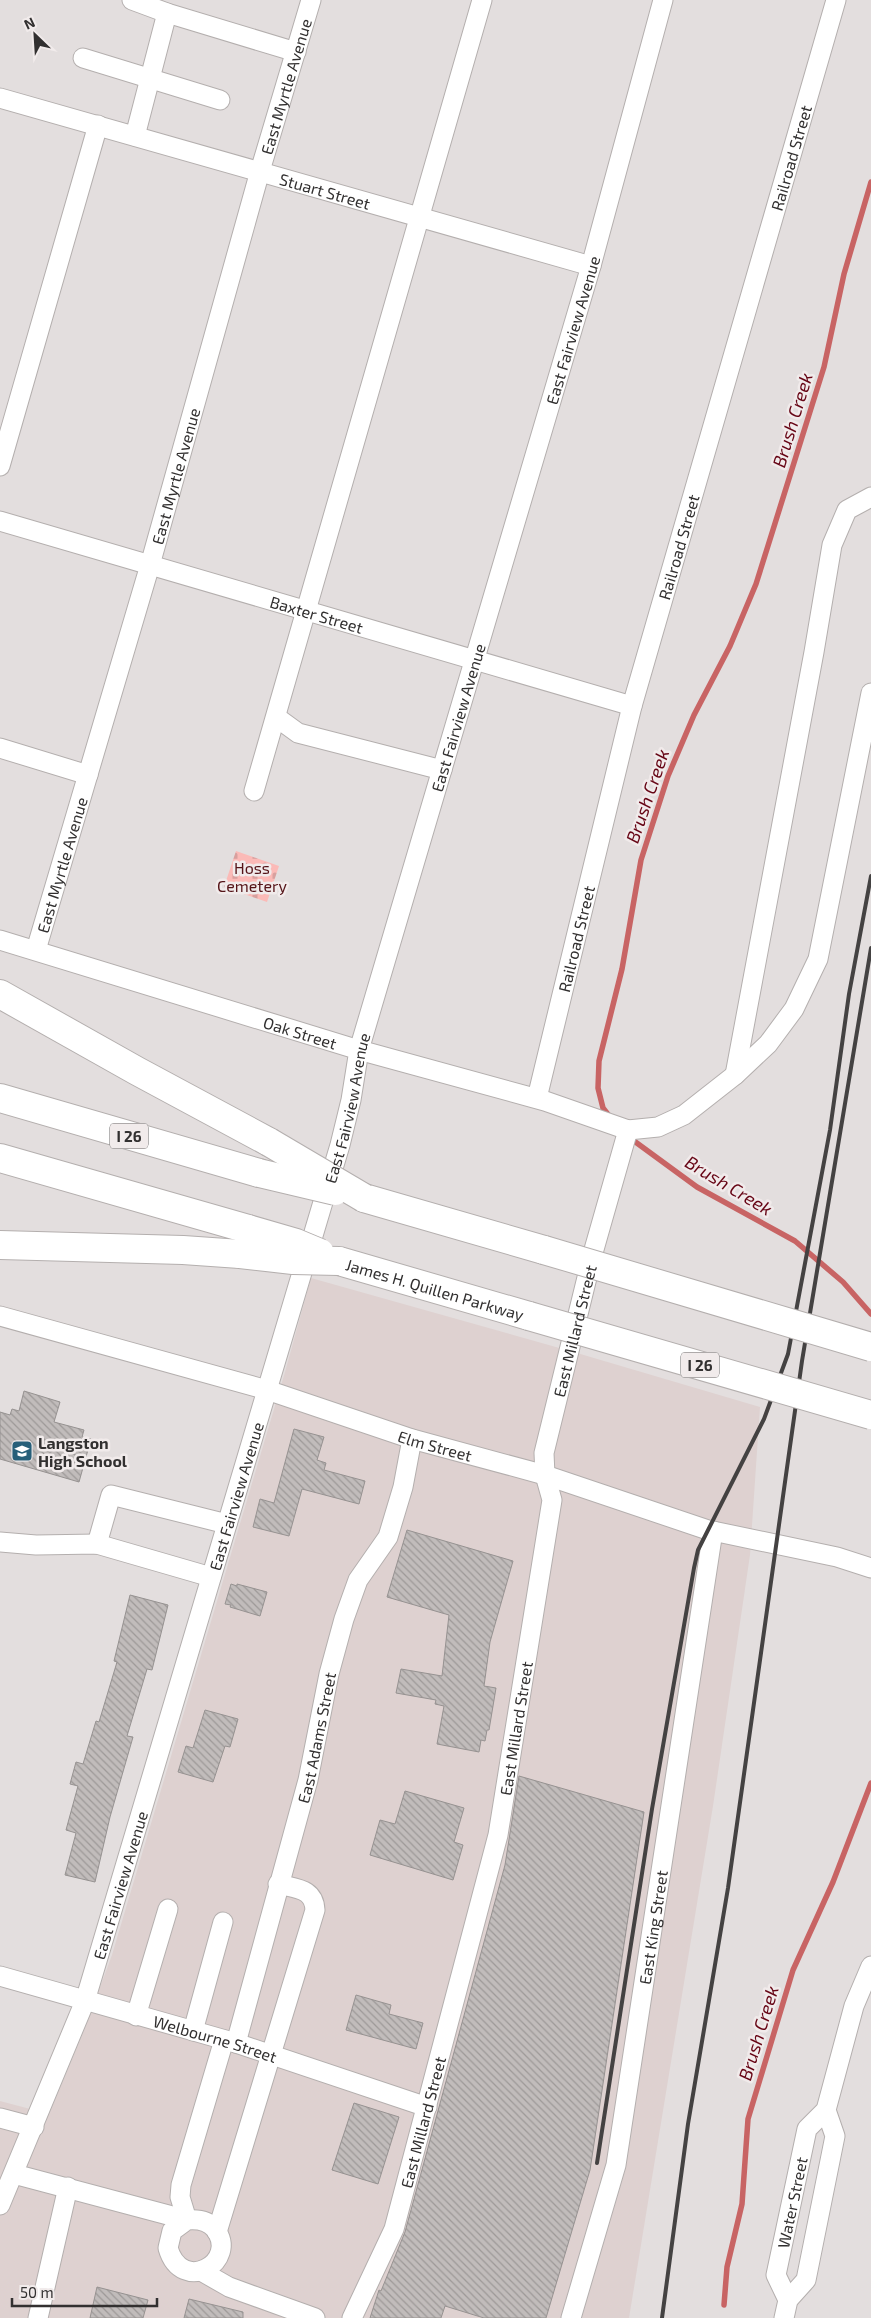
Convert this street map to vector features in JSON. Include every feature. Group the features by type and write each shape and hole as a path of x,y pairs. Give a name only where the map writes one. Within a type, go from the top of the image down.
{"highway":[{"path":"0,994 375,1202"},
{"name":"I 26","path":"0,1098 259,1173 375,1202 544,1250 871,1347"},
{"name":"James H. Quillen Parkway","path":"0,1158 244,1242 296,1243 339,1261 871,1415"},
{"path":"0,1246 183,1250 244,1242"}],"street":[{"path":"132,0 167,13 296,52"},
{"name":"East Myrtle Avenue","path":"36,950 150,565 260,171 311,0"},
{"path":"254,791 482,0"},
{"name":"East Fairview Avenue","path":"0,2205 85,2001 340,1145 351,1100 359,1050 591,266 664,0"},
{"name":"Railroad Street","path":"537,1098 632,706 836,0"},
{"path":"135,136 167,13"},
{"path":"83,58 220,100"},
{"name":"Stuart Street","path":"0,98 591,266"},
{"path":"0,466 98,126"},
{"path":"734,1075 814,652 832,545 847,510 871,497"},
{"name":"Baxter Street","path":"0,521 632,706"},
{"path":"628,1130 658,1127 684,1115 734,1075 768,1044 794,1010 818,959 871,693"},
{"path":"276,717 298,733 442,770"},
{"path":"0,748 88,775"},
{"name":"Oak Street","path":"0,940 359,1050 537,1098 628,1130"},
{"name":"East Millard Street","path":"352,2318 394,2229 498,1835 552,1500 544,1475 544,1453 570,1343 628,1130"},
{"name":"Elm Street","path":"0,1316 267,1390 412,1439 544,1475 713,1531 836,1557 871,1568"},
{"name":"East Adams Street","path":"187,2220 180,2197 181,2185 230,2042 308,1780 329,1674 344,1619 358,1580 388,1536 403,1487 412,1439"},
{"path":"97,1544 111,1495 227,1524"},
{"name":"East King Street","path":"570,2318 616,2166 713,1531"},
{"path":"0,1542 36,1545 97,1544 211,1577"},
{"path":"217,2232 315,1910 314,1898 310,1894 278,1884"},
{"path":"136,2016 168,1909"},
{"path":"193,2031 222,1922"},
{"path":"826,2110 854,2006 871,1966"},
{"name":"Welbourne Street","path":"0,1976 230,2042 427,2107"},
{"name":"Water Street","path":"826,2110 835,2136 832,2155 806,2280 786,2309 776,2275 807,2128 826,2110"},
{"path":"0,2118 34,2127"},
{"path":"14,2174 187,2220 205,2221 217,2232 220,2239 220,2255 210,2268 201,2271 183,2270 176,2264 168,2248 172,2230 187,2220"},
{"path":"38,2318 68,2187"},
{"path":"201,2271 229,2287 315,2318"}],"shaded area":[{"path":"311,1278 760,1407 750,1555 713,1806 629,2318 0,2318 0,2101 49,2114 85,2028 112,1955 285,1372"}],"green space":[{"name":"Hoss Cemetery","path":"236,851 279,866 267,902 224,887"}],"building":[{"path":"24,1391 60,1402 54,1422 84,1430 82,1437 91,1439 79,1482 0,1459 0,1412 10,1415 12,1409 19,1411"},
{"path":"294,1429 324,1437 317,1460 326,1463 324,1470 365,1481 359,1504 302,1489 289,1536 253,1527 260,1499 274,1503"},
{"path":"407,1530 513,1561 490,1642 484,1686 496,1688 489,1730 487,1730 485,1741 481,1740 479,1752 437,1744 444,1706 435,1704 436,1700 396,1693 401,1669 442,1676 449,1615 387,1597"},
{"path":"231,1584 267,1592 260,1616 225,1604"},
{"path":"130,1595 168,1605 152,1670 147,1669 127,1736 133,1737 110,1817 95,1882 65,1875 76,1833 66,1830 78,1786 70,1784 76,1762 83,1764 96,1721 99,1722 117,1662 114,1661"},
{"path":"205,1710 238,1719 230,1747 225,1746 213,1782 178,1772 186,1746 193,1748"},
{"path":"519,1776 644,1812 590,2170 546,2318 484,2318 445,2306 441,2318 370,2318 379,2290 381,2291 405,2232 505,1865"},
{"path":"405,1791 464,1808 454,1842 463,1845 453,1880 370,1855 380,1820 395,1824"},
{"path":"356,1995 391,2005 389,2014 423,2023 416,2049 346,2030"},
{"path":"354,2103 399,2117 378,2184 332,2170"},
{"path":"97,2287 148,2300 143,2318 90,2318"},
{"path":"189,2299 243,2312 243,2318 184,2318"}],"waterway":[{"name":"Brush Creek","path":"610,1117 603,1108 598,1088 599,1061 622,969 641,860 668,776 694,715 730,646 756,584 824,367 844,274 871,182"},
{"name":"Brush Creek","path":"630,1138 697,1187 795,1241 843,1282 871,1314"},
{"name":"Brush Creek","path":"724,2305 727,2267 742,2204 748,2119 793,1970 833,1882 871,1783"}],"railway":[{"path":"597,2163 652,1809 694,1568 698,1550 764,1419 788,1354 830,1130 849,994 871,876"},
{"path":"662,2318 688,2124 728,1888 802,1361 871,948"}],"place":[{"name":"Langston High School","path":"22,1451"}]}
